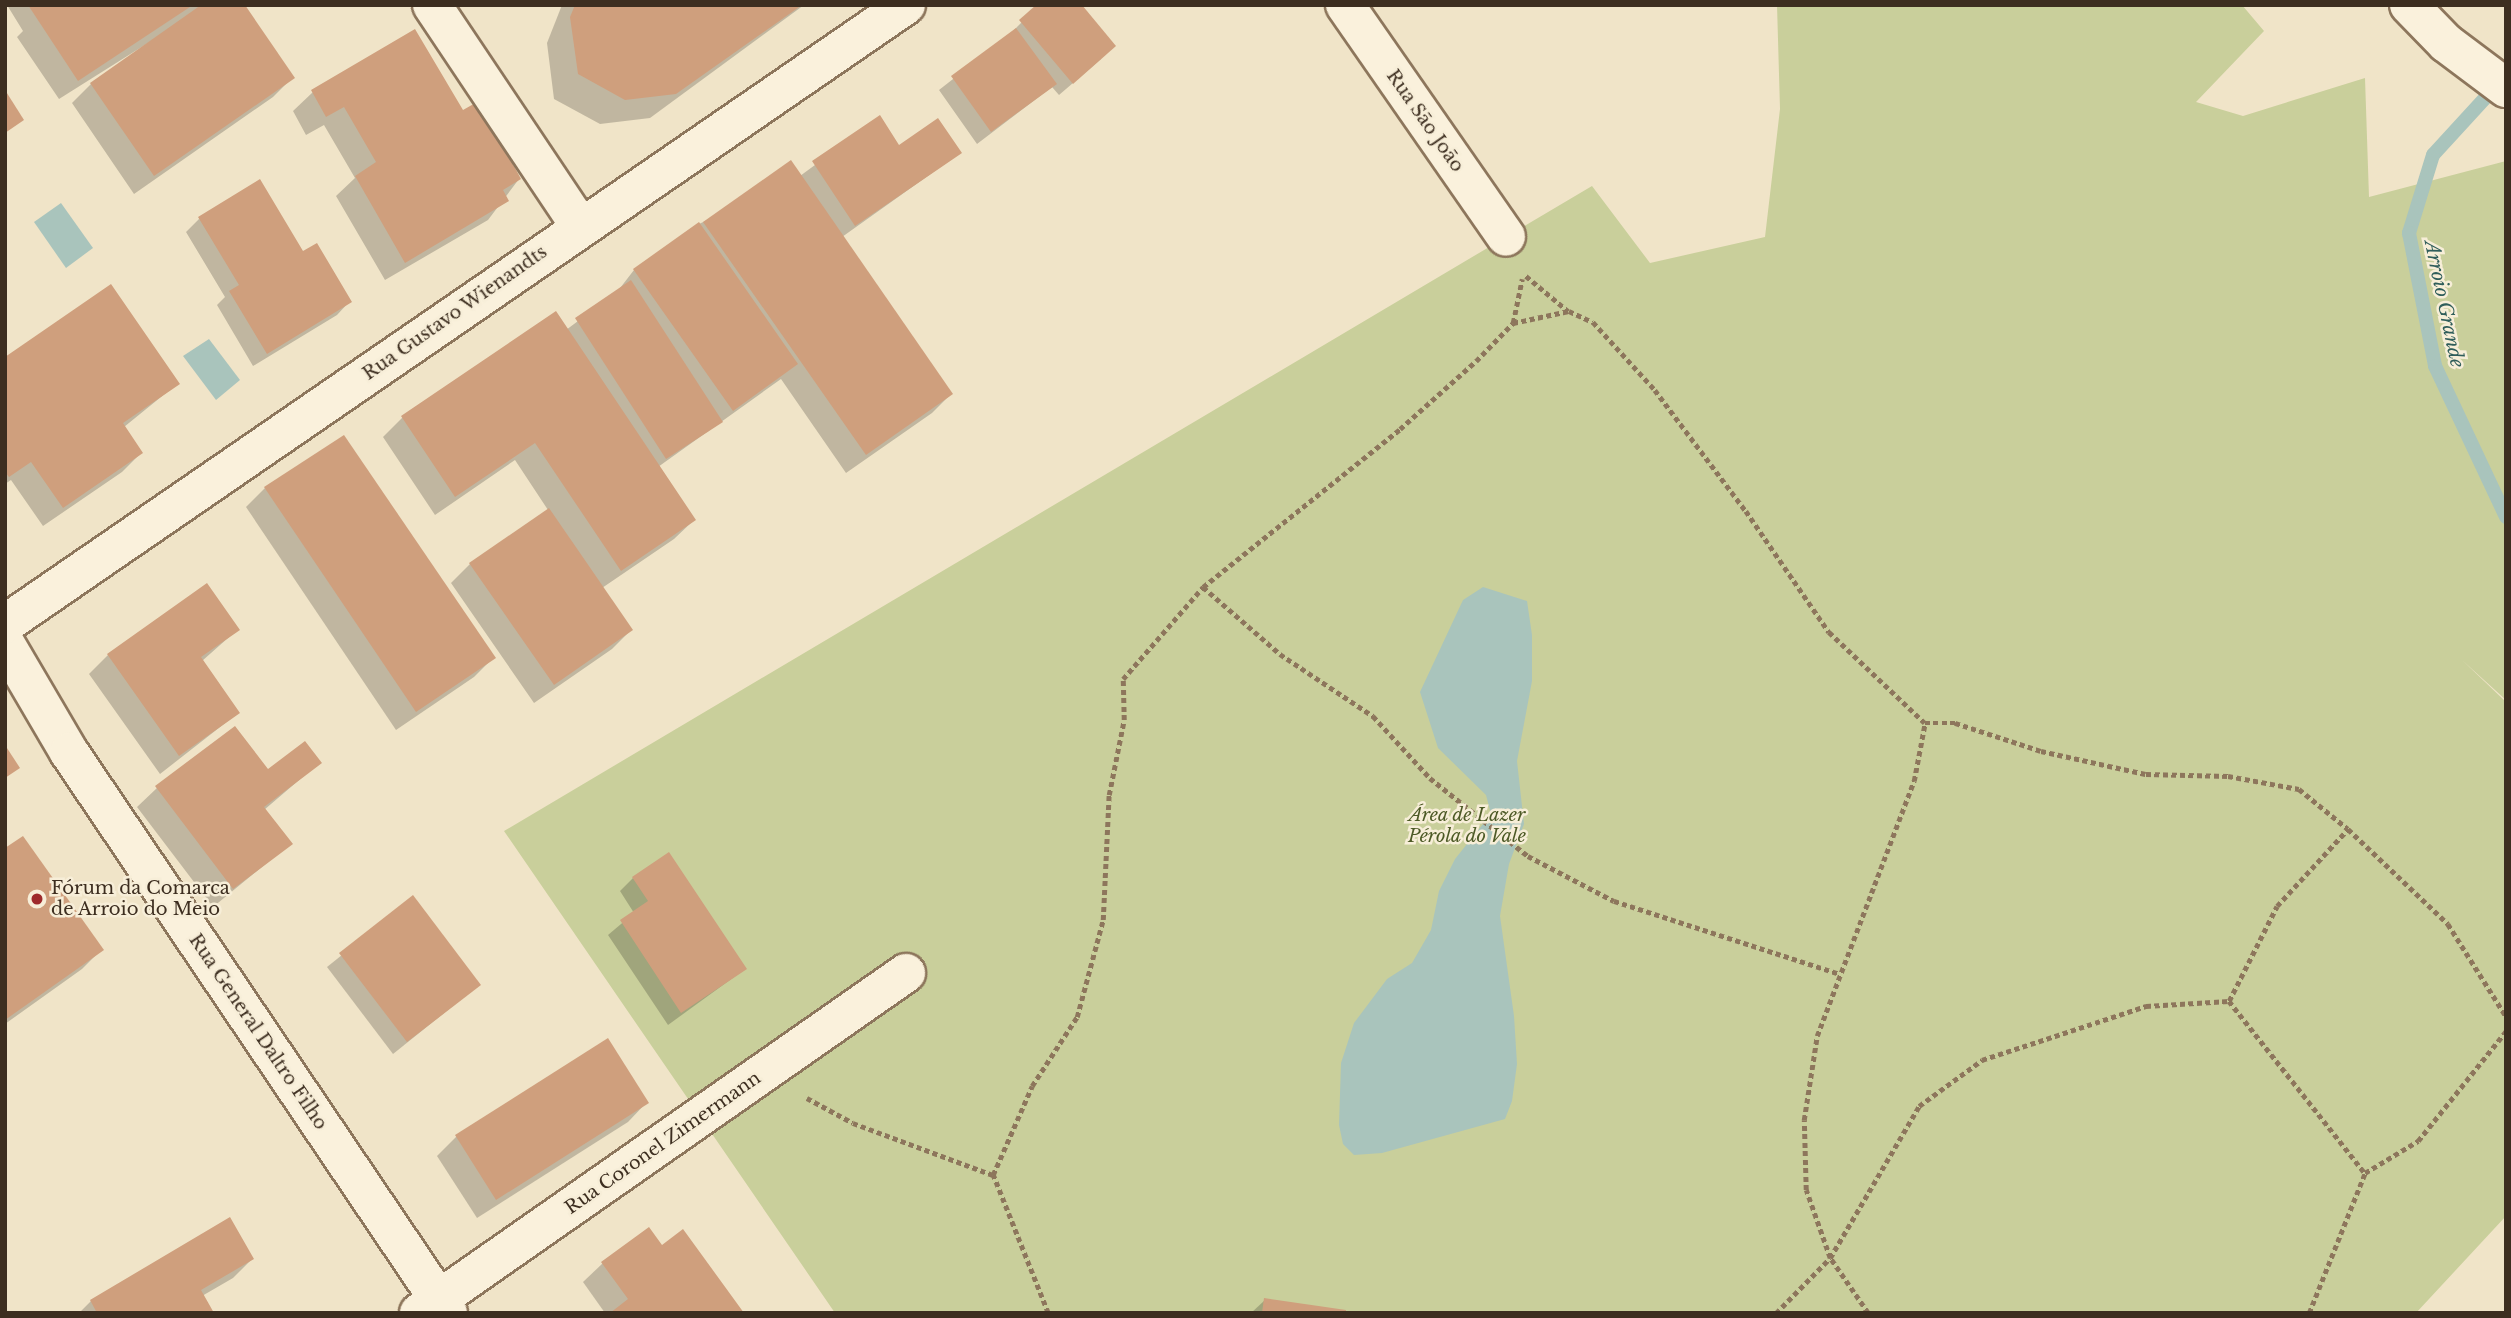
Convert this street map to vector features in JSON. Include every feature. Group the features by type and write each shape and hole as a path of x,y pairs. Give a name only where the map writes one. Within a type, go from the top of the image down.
{"street":[{"path":"432,5 580,226"},
{"name":"Rua Gustavo Wienandts","path":"5,624 580,226 906,5"},
{"name":"Rua São João","path":"1345,5 1506,237"},
{"path":"2409,5 2446,43 2506,88"},
{"name":"Rua General Daltro Filho","path":"5,643 69,752 435,1308"},
{"name":"Rua Coronel Zimermann","path":"435,1308 906,973"}],"path":[{"path":"1513,323 1524,274 1569,312 1593,322 1655,390 1746,511 1829,632 1925,723 1955,723 2040,751 2146,775 2228,776 2299,789 2348,829 2448,924 2506,1016"},
{"path":"1048,1313 993,1175 1032,1086 1077,1017 1096,945 1102,920 1109,795 1124,720 1123,679 1203,587 1401,429 1513,323 1569,312"},
{"path":"1203,587 1280,654 1373,716 1430,778 1476,819 1528,856 1614,901 1840,974"},
{"path":"1868,1313 1830,1258 1806,1190 1804,1120 1817,1036 1914,781 1925,723"},
{"path":"2228,1001 2277,906 2348,829"},
{"path":"2228,1001 2365,1173"},
{"path":"1776,1313 1830,1258 1919,1106 1982,1059 2146,1006 2228,1001"},
{"path":"2309,1313 2365,1173 2418,1141 2506,1031"},
{"path":"798,1093 853,1123 993,1175"}],"green space":[{"name":"Área de Lazer Pérola do Vale","path":"1777,5 2242,5 2264,31 2196,102 2243,116 2365,78 2369,197 2506,161 2506,700 2462,660 2506,702 2506,1216 2416,1313 835,1313 504,831 1592,186 1650,263 1765,237 1780,109"}],"water":[{"path":"61,203 93,248 66,268 34,222"},
{"path":"209,339 240,380 216,400 183,356"},
{"path":"1483,587 1527,601 1532,635 1532,681 1517,761 1524,824 1509,864 1500,916 1514,1016 1517,1064 1512,1101 1505,1119 1382,1153 1354,1155 1343,1144 1339,1125 1341,1063 1354,1023 1387,979 1412,963 1431,930 1439,891 1455,859 1491,814 1486,795 1438,748 1420,692 1463,600"}],"building":[{"path":"28,5 193,5 78,81"},
{"path":"201,5 245,5 295,78 154,176 90,83"},
{"path":"575,5 802,5 676,94 625,100 578,74 570,17"},
{"path":"1036,5 1082,5 1116,46 1073,84 1019,20"},
{"path":"1016,28 1057,84 991,132 951,76"},
{"path":"415,29 463,110 486,97 516,148 507,153 521,179 503,190 509,201 405,263 355,176 376,162 344,107 326,117 311,90"},
{"path":"5,90 24,120 5,133"},
{"path":"880,115 899,145 938,118 962,153 855,226 812,161"},
{"path":"791,160 953,394 866,455 703,222"},
{"path":"260,179 303,251 317,243 352,302 267,354 229,291 239,285 198,217"},
{"path":"699,222 798,364 733,411 633,269"},
{"path":"631,280 723,422 666,459 575,318"},
{"path":"111,284 180,384 123,423 143,453 63,508 31,462 9,477 5,472 5,357"},
{"path":"556,311 696,520 621,571 535,443 455,497 401,416"},
{"path":"344,435 496,658 416,712 264,487"},
{"path":"549,508 633,630 554,685 469,563"},
{"path":"207,583 240,630 201,657 240,713 179,756 107,654"},
{"path":"235,726 268,769 305,741 322,763 264,807 293,844 233,889 155,786"},
{"path":"5,745 20,768 5,778"},
{"name":"Fórum da Comarca de Arroio do Meio","path":"23,836 104,950 5,1020 5,848"},
{"path":"669,852 747,969 681,1013 620,920 648,901 632,877"},
{"path":"413,895 481,985 407,1042 339,953"},
{"path":"608,1038 649,1103 496,1200 455,1135"},
{"path":"230,1217 254,1259 201,1290 214,1313 97,1313 90,1300"},
{"path":"649,1227 662,1245 683,1229 744,1313 610,1313 628,1299 601,1262"},
{"path":"1264,1298 1346,1310 1346,1313 1262,1313"}],"waterway":[{"name":"Arroio Grande","path":"2498,84 2433,155 2409,233 2435,366 2506,517"}],"place":[{"name":"Fórum da Comarca de Arroio do Meio","path":"37,899"}]}
